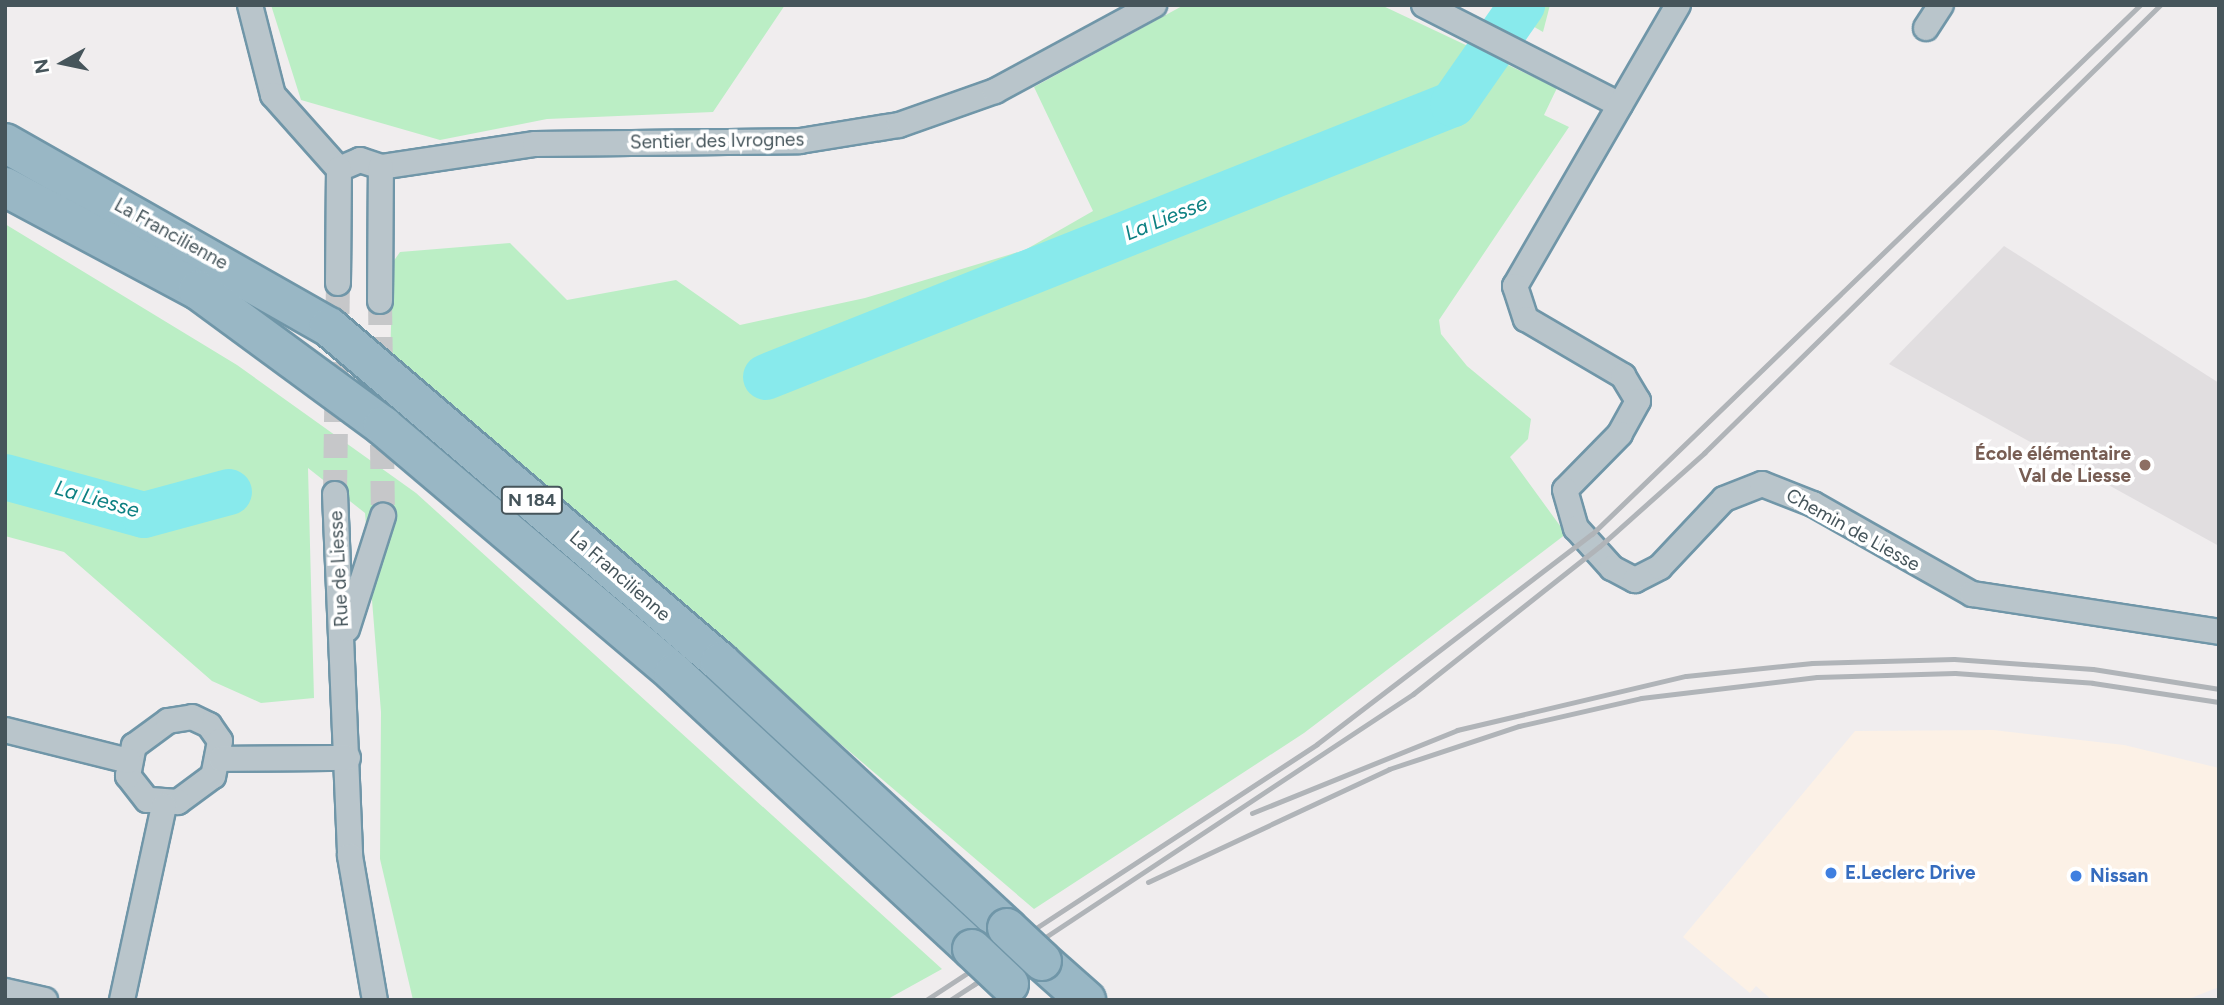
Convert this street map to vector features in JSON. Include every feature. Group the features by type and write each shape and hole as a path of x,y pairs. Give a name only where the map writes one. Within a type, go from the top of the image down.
{"highway":[{"name":"La Francilienne","path":"5,143 329,327 720,662 1086,1000"},
{"name":"La Francilienne","path":"5,187 198,290 383,426 674,673 1017,992"}],"street":[{"path":"250,5 273,94 339,169 338,283"},
{"name":"Sentier des Ivrognes","path":"339,169 360,160 382,167 535,144 800,141 899,125 995,91 1154,5"},
{"path":"1424,5 1620,105"},
{"name":"Chemin de Liesse","path":"1678,5 1515,286 1526,319 1634,387 1632,416 1565,490 1576,528 1612,568 1626,578 1644,578 1724,499 1762,484 1813,504 1972,594 2219,632"},
{"path":"1926,28 1941,5"},
{"path":"380,301 382,167"},
{"name":"Rue de Liesse","path":"335,494 358,926 376,1000"},
{"name":"Rue de Liesse","path":"342,643 383,516"},
{"path":"122,1000 164,805 213,776 221,759 209,725 192,717 168,721 134,746 128,761 135,789 164,805"},
{"path":"5,730 128,761"},
{"path":"221,759 348,758"},
{"path":"5,991 45,1000"}],"shaded area":[{"name":"École élémentaire Val de Liesse","path":"2004,246 2219,383 2219,546 1889,364"},
{"name":"Nissan","path":"1993,730 2124,745 2219,768 2219,987 2186,1000 1772,1000 1756,986 1750,993 1683,937 1855,731"}],"green space":[{"path":"271,5 785,5 713,112 547,119 440,140 301,100"},
{"path":"1184,5 1381,5 1557,88 1544,115 1569,127 1439,320 1441,334 1467,366 1531,419 1528,439 1510,457 1566,534 1304,733 1034,909 390,359 393,262 400,252 510,243 567,300 676,280 740,325 865,298 1025,250 1093,211 1034,87"},
{"path":"1496,5 1550,5 1543,32"},
{"path":"5,224 237,365 416,493 942,969 886,1000 413,1000 380,859 381,712 365,513 308,468 314,698 261,703 212,681 64,552 5,536"}],"waterway":[{"name":"La Liesse","path":"766,377 1453,104 1522,5"},
{"name":"La Liesse","path":"5,477 144,515 229,492"}],"tunnel":[{"path":"335,494 338,283"},
{"path":"380,301 383,516"}],"railway":[{"path":"926,1000 1317,744 1592,534 2140,5"},
{"path":"973,985 1413,694 1600,546 1704,453 2160,5"},
{"path":"1252,813 1457,730 1686,676 1812,663 1954,659 2093,669 2219,689"},
{"path":"1148,882 1389,769 1519,726 1641,698 1817,677 1955,673 2093,683 2219,702"},
{"path":"950,1000 979,981"}],"place":[{"name":"École élémentaire Val de Liesse","path":"2145,465"},
{"name":"E.Leclerc Drive","path":"1831,873"},
{"name":"Nissan","path":"2076,876"}]}
